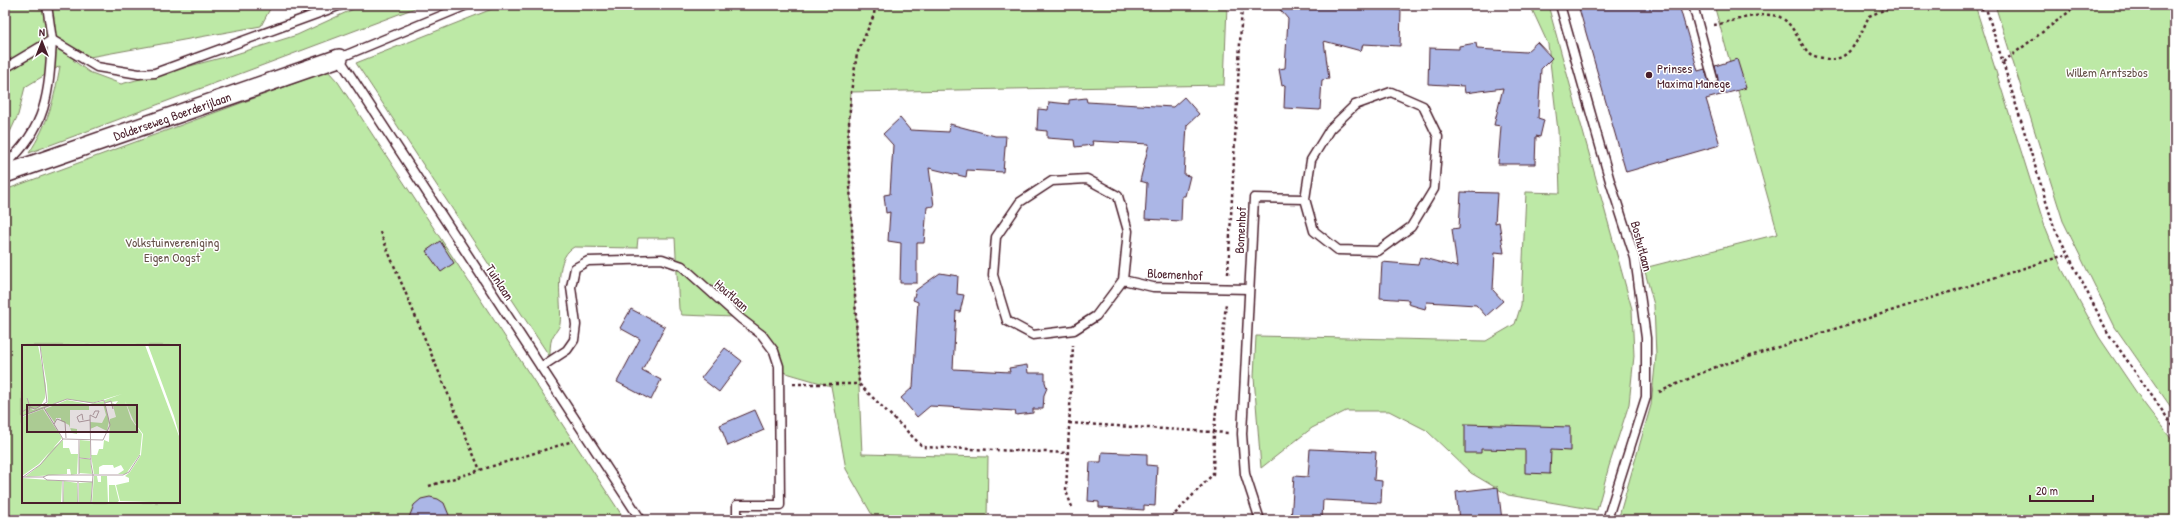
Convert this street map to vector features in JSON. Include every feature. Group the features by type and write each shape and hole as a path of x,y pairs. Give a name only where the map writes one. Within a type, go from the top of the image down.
{"street":[{"name":"Dolderseweg Boerderijlaan","path":"5,174 339,58"}],"lane":[{"path":"5,165 18,154 38,125 50,85 52,40 47,5"},
{"path":"52,40 97,67 139,74 155,73 341,5"},
{"path":"339,58 468,5"},
{"name":"Boshutlaan","path":"1560,5 1610,181 1635,258 1646,338 1646,398 1607,520"},
{"path":"1693,5 1713,79"},
{"path":"5,68 52,40"},
{"name":"Tuinlaan","path":"339,58 641,520"},
{"path":"1391,92 1423,106 1438,137 1434,189 1411,227 1378,251 1338,250 1314,232 1305,199 1311,160 1330,129 1355,105 1391,92"},
{"path":"1087,179 1118,196 1128,231 1123,280 1096,316 1074,330 1033,335 1007,321 993,275 996,237 1020,202 1052,181 1087,179"},
{"name":"Bomenhof","path":"1249,289 1254,198 1305,199"},
{"name":"Houtlaan","path":"541,367 567,350 574,340 576,325 571,287 575,268 588,261 662,259 682,266 741,319 762,335 774,351 779,366 780,505 737,504 737,520"},
{"name":"Bloemenhof","path":"1123,280 1153,287 1227,287 1249,289"},
{"path":"1249,289 1242,434 1245,474 1260,520"}],"path":[{"path":"875,5 874,15 857,54 851,92 848,140 859,384 923,447 1068,452"},
{"path":"1171,518 1213,474 1214,432 1227,287 1242,5"},
{"path":"1700,28 1765,14 1780,17 1791,26 1797,39 1810,54 1832,61 1848,54 1860,38 1869,16 1896,5"},
{"path":"1969,5 1987,10"},
{"path":"1985,5 2054,227 2108,333 2175,429"},
{"path":"2003,62 2078,5"},
{"path":"380,232 480,470"},
{"path":"1646,398 1713,368 2068,254"},
{"path":"1072,507 1066,491 1074,330"},
{"path":"779,384 859,384"},
{"path":"1069,423 1242,434"},
{"path":"429,486 586,436"}],"green space":[{"path":"5,5 272,5 261,26 73,60 89,72 121,84 236,54 297,35 362,5 423,5 29,153 46,122 60,66 25,87 18,115 5,143"},
{"path":"502,5 1227,5 1224,85 851,92 848,140 862,454 988,457 987,520 875,520 846,469 831,386 776,370 767,345 734,317 682,315 679,309 675,238 638,238 637,248 574,247 567,253 560,272 560,324 551,340 550,357 356,63"},
{"path":"1530,5 1548,5 1632,309 1634,356 1629,404 1609,466 1597,510 1508,495 1471,473 1426,430 1389,411 1346,411 1312,428 1261,468 1254,377 1256,336 1486,341 1515,324 1521,305 1526,192 1560,193 1558,131 1548,44"},
{"path":"1714,5 1975,5 2045,227 2062,269 2099,337 2143,402 2175,444 2175,520 1618,520 1651,405 1656,356 1654,305 1644,268 1778,234"},
{"name":"Willem Arntszbos","path":"1995,5 2175,5 2175,413 2115,327 2063,221"},
{"name":"Volkstuinvereniging Eigen Oogst","path":"328,71 338,82 625,520 5,520 5,190"}],"building":[{"path":"1276,5 1354,7 1354,5 1373,5 1372,8 1401,10 1400,46 1363,44 1361,51 1324,41 1329,79 1322,80 1320,110 1284,108 1285,85 1282,86 1279,69 1285,68 1288,19"},
{"name":"Prinses Maxima Manege","path":"1578,5 1679,5 1698,71 1705,69 1709,83 1715,84 1718,81 1715,66 1737,59 1746,88 1706,99 1720,145 1626,172"},
{"path":"1537,42 1552,58 1541,69 1538,118 1544,120 1540,137 1536,136 1535,164 1498,164 1501,126 1494,125 1503,88 1465,93 1464,86 1428,84 1429,48 1459,49 1459,46 1476,43 1477,49 1526,52"},
{"path":"1184,97 1199,114 1187,125 1184,175 1190,176 1185,196 1182,196 1181,221 1145,219 1147,183 1140,181 1149,144 1092,141 1093,145 1075,147 1074,140 1047,138 1047,131 1037,130 1038,109 1048,110 1049,102 1069,104 1069,100 1086,98 1087,102 1173,107"},
{"path":"900,118 910,130 949,132 950,124 995,136 1006,136 1003,172 967,170 966,177 929,168 934,206 927,207 924,243 917,243 917,283 900,283 901,243 888,241 890,212 886,213 884,195 890,194 893,145 883,134"},
{"path":"1461,192 1497,193 1495,223 1499,222 1504,253 1495,252 1493,290 1503,301 1486,316 1476,305 1427,302 1425,309 1408,304 1409,300 1380,298 1382,262 1418,265 1420,257 1457,267 1452,229 1459,228"},
{"path":"440,241 454,263 441,272 426,251"},
{"path":"940,273 958,276 957,294 964,295 960,312 956,311 953,369 1010,372 1009,368 1027,365 1028,373 1045,373 1047,388 1044,395 1043,409 1033,409 1033,413 1016,415 1015,411 930,406 917,417 901,398 913,387 918,302 913,300 916,290"},
{"path":"631,309 665,327 642,370 661,380 651,400 617,382 640,339 620,328"},
{"path":"725,348 742,361 719,392 701,378"},
{"path":"755,410 764,430 728,446 720,425"},
{"path":"1465,424 1570,427 1570,451 1551,450 1550,474 1525,473 1525,450 1481,449 1481,453 1465,453"},
{"path":"1310,449 1376,452 1374,480 1382,481 1381,503 1323,500 1322,520 1291,520 1294,476 1308,477"},
{"path":"1102,452 1147,454 1147,465 1157,466 1155,506 1144,505 1144,510 1099,507 1099,502 1088,501 1090,462 1101,462"},
{"path":"1498,487 1502,520 1459,520 1456,492"},
{"path":"430,497 438,499 444,503 451,520 408,520 414,505 421,499"}],"place":[{"name":"Prinses Maxima Manege","path":"1649,75"}]}
